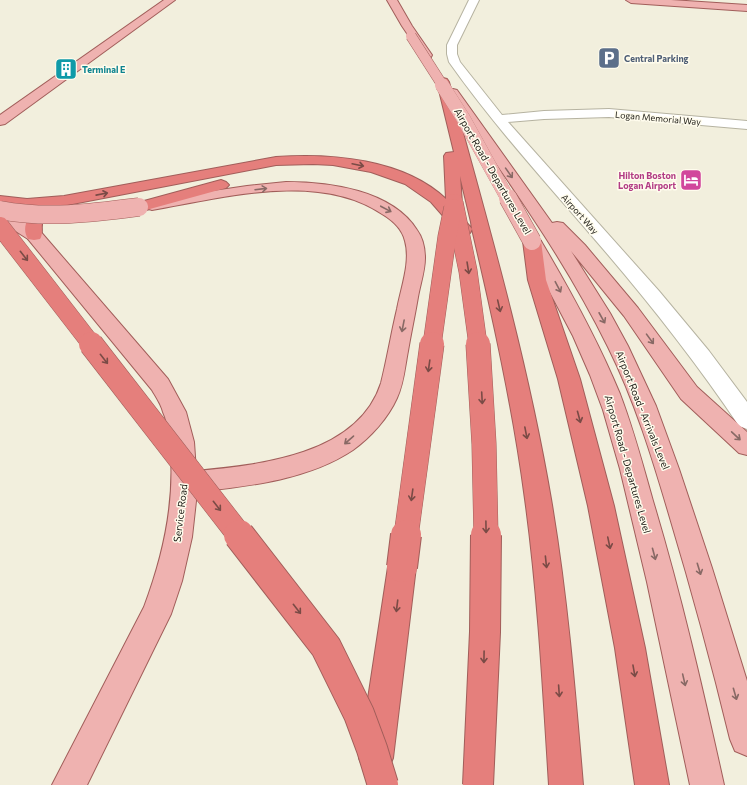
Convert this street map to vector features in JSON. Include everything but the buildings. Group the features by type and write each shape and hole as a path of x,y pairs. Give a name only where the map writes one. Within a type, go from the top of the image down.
{"highway":[{"path":"441,80 451,154 454,203 463,239 475,317 482,393 486,557 484,676 478,785"},
{"path":"441,80 490,268 517,383 538,497 556,651 566,785"},
{"path":"0,201 27,204 64,201 270,162 300,160 346,163 377,170 408,180 423,187 447,208 466,232 490,268"},
{"path":"139,207 319,161"},
{"path":"34,235 32,228 33,221 38,214 47,207 64,201"},
{"path":"373,785 446,245 454,203"},
{"path":"0,226 326,647 361,716 376,759 383,785"},
{"path":"532,241 537,280 569,379 592,464 619,591 652,785"}],"main road":[{"path":"0,120 167,0"},
{"path":"0,120 170,0"},
{"name":"Airport Road - Arrivals Level","path":"392,0 441,80 523,194 584,285 618,348 648,416 675,492 702,578 747,739"},
{"name":"Airport Road - Departures Level","path":"392,0 411,36 441,80 554,279 588,346 606,390 618,425 656,558 707,785"},
{"path":"403,0 404,21"},
{"path":"631,0 747,8"},
{"path":"672,0 747,4"},
{"path":"0,210 55,216 139,207 281,186 319,187 348,193 371,201 392,212 408,227 414,241 416,259 393,377 383,403 364,426 342,445 320,457 293,466 240,476 185,483"},
{"path":"523,194 580,249 631,312 690,393 747,446"},
{"name":"Service Road","path":"0,214 34,235 160,384 175,412 182,442 185,483 179,537 168,581 158,608 69,785"}],"street":[{"name":"Airport Way","path":"474,0 452,45 453,58 459,68 503,125 653,296 707,364 747,420"},
{"name":"Logan Memorial Way","path":"503,125 569,114 609,114 747,125"}],"place":[{"name":"Central Parking","path":"609,58"},
{"name":"Terminal E","path":"66,69"},
{"name":"Hilton Boston Logan Airport","path":"691,180"}]}
